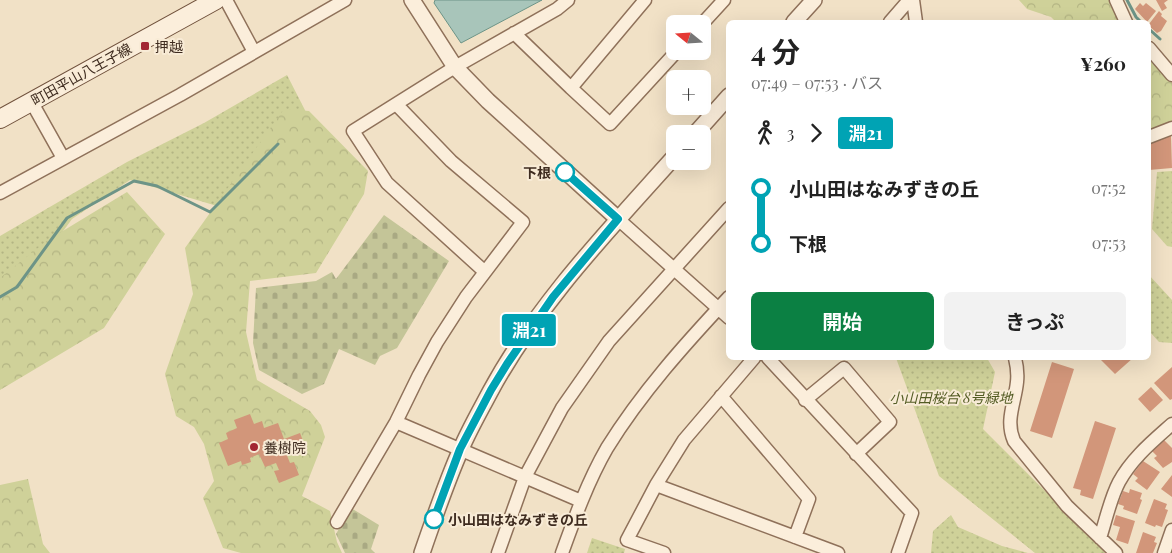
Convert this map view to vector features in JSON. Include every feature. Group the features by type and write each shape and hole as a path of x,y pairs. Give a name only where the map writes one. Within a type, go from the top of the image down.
{"main road":[{"name":"町田平山八王子線","path":"0,119 216,0"}],"street":[{"path":"226,0 254,52"},
{"path":"0,193 180,95 345,0"},
{"path":"412,0 456,67 488,102 726,315"},
{"path":"485,272 386,183 353,132 456,67 557,9 568,0"},
{"path":"571,88 645,0"},
{"path":"710,15 724,0"},
{"path":"796,20 814,0"},
{"path":"892,20 909,0"},
{"path":"913,0 916,20"},
{"path":"1116,0 1125,20"},
{"path":"514,33 610,124 669,60"},
{"path":"1151,50 1172,75"},
{"path":"703,125 726,99"},
{"path":"31,101 63,158"},
{"path":"337,522 396,422 419,374 438,342 466,297 523,222 451,161 396,104"},
{"path":"1151,137 1172,128"},
{"path":"422,553 460,449 491,390 520,344 558,290 666,166"},
{"path":"498,553 524,477 562,408 608,342 726,211"},
{"path":"562,553 581,501 607,450 631,412 657,377 726,299"},
{"path":"664,553 627,540 656,485 684,440 752,360"},
{"path":"770,360 912,513 898,553"},
{"path":"1016,360 1018,383 1009,422 1010,433 1014,441 1067,506 1116,553"},
{"path":"805,400 844,368 890,422 856,454"},
{"path":"721,396 810,499 795,536"},
{"path":"396,422 581,501"},
{"path":"1100,538 1114,494 1128,468 1139,454 1172,424"},
{"path":"656,485 838,553"},
{"path":"1164,553 1172,530"}],"green space":[{"path":"1019,0 1116,0 1125,20 1054,20 1051,17 1027,9"},
{"path":"1151,50 1172,75 1172,128 1151,136"},
{"path":"287,75 308,116 217,206 130,180 72,219 20,290 0,298 0,236 127,162 204,123"},
{"path":"284,109 309,111 368,171 364,194 316,273 250,281 246,332 257,380 310,411 321,425 325,437 302,496 330,511 337,542 342,553 241,553 223,548 203,498 214,481 204,444 194,427 176,416 165,374 193,294 185,248"},
{"path":"1172,171 1172,247 1167,246 1152,229 1157,172"},
{"path":"127,192 165,234 104,328 0,390 0,278 48,240"},
{"path":"384,215 449,261 397,348 380,356 375,365 339,349 324,384 302,394 259,370 253,343 256,288 316,281 332,272 336,279"},
{"path":"1151,277 1172,300 1172,343 1159,342 1151,333"},
{"name":"小山田桜台 8号緑地","path":"897,360 988,360 995,372 983,429 1107,553 1035,553 939,476"},
{"path":"28,479 43,544 50,553 0,553 0,485"},
{"path":"351,508 379,525 371,549 375,553 345,553 336,534"},
{"path":"951,515 958,527 1002,546 1028,553 931,553 933,531"},
{"path":"592,538 625,549 624,553 587,553"}],"shaded area":[{"path":"435,0 542,0 461,43 434,3"}],"building":[{"path":"1156,0 1168,0 1164,3 1167,8 1162,11"},
{"path":"1140,3 1143,6 1146,3 1156,11 1149,20 1145,20 1135,9"},
{"path":"1159,11 1162,14 1161,16 1167,21 1161,31 1157,33 1151,28 1151,21"},
{"path":"1171,135 1172,168 1151,170 1151,142 1157,142 1157,136"},
{"path":"1101,360 1131,360 1115,374"},
{"path":"1052,362 1074,369 1052,438 1030,431"},
{"path":"1172,367 1172,399 1170,400 1154,383"},
{"path":"1151,387 1163,400 1150,412 1138,399"},
{"path":"250,414 254,424 262,421 264,428 278,423 284,439 300,433 305,446 286,453 290,463 294,462 299,475 279,483 274,471 279,470 276,463 265,467 259,454 250,458 251,462 242,465 241,461 228,466 219,443 228,439 226,433 237,428 234,420"},
{"path":"1095,421 1116,428 1093,499 1080,495 1081,490 1073,488"},
{"path":"1164,440 1172,448 1172,462 1163,468 1154,458 1157,456 1152,451"},
{"path":"1143,461 1160,472 1147,490 1135,481 1138,478 1133,474"},
{"path":"1172,475 1172,497 1161,489"},
{"path":"1130,489 1142,493 1140,499 1142,500 1137,514 1123,509 1124,506 1118,504 1123,491 1129,493"},
{"path":"1154,499 1167,504 1165,509 1168,510 1162,527 1156,525 1155,527 1145,523"},
{"path":"1116,515 1135,521 1128,544 1116,540 1120,527 1113,525"},
{"path":"1143,532 1156,537 1154,542 1157,543 1153,553 1136,553"}],"waterway":[{"path":"1127,0 1139,20"},
{"path":"1151,31 1160,39"},
{"path":"0,297 17,287 67,218 134,181 157,186 210,212 278,144"}],"bus line":[{"name":"淵21","path":"434,519 460,449 491,390 539,315 618,219 565,172"}],"place":[{"name":"押越","path":"145,46"},
{"name":"下根","path":"565,172"},
{"name":"養樹院","path":"254,447"},
{"name":"小山田はなみずきの丘","path":"434,519"}]}
